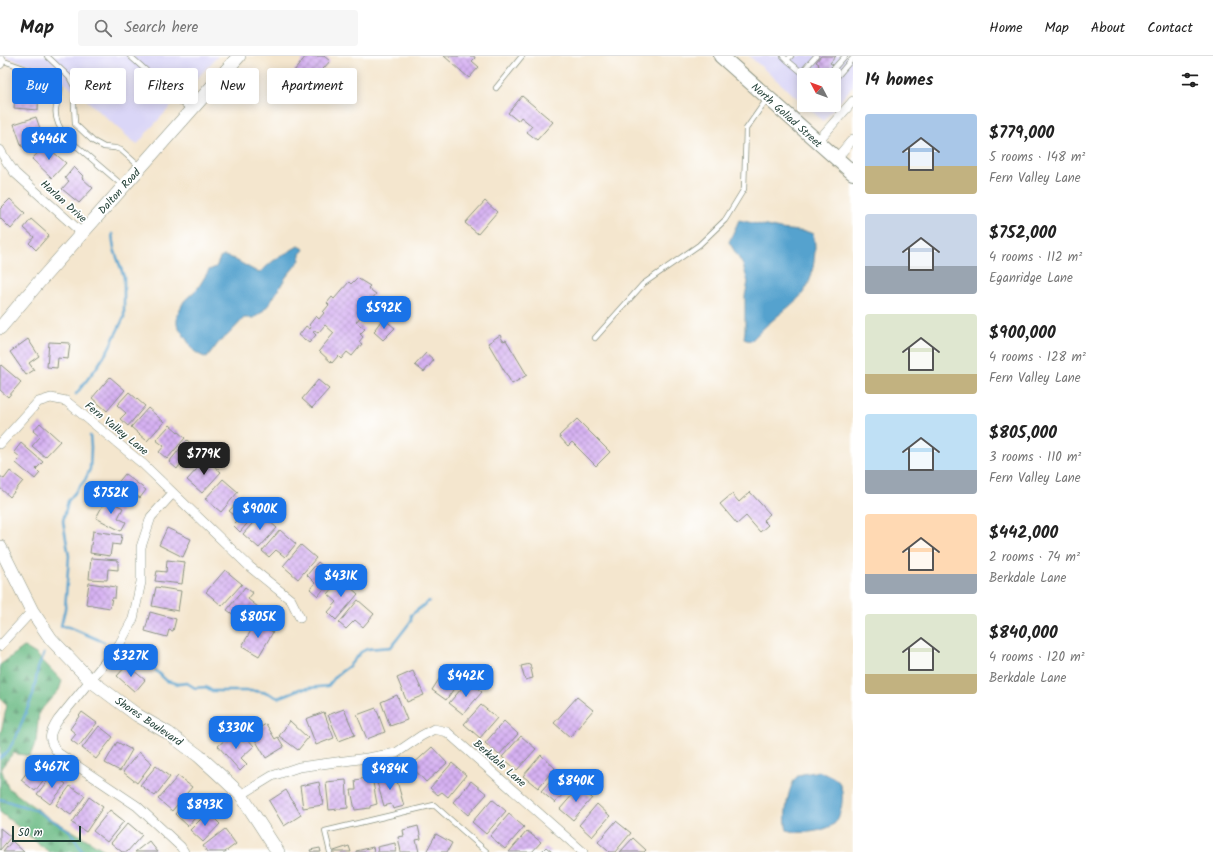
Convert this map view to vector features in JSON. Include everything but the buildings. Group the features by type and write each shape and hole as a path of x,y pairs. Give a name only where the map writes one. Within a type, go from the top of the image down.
{"main road":[{"name":"North Goliad Street","path":"721,56 853,173"}],"street":[{"name":"Dalton Road","path":"0,328 123,186 239,56"},
{"path":"818,142 853,101"},
{"path":"836,159 853,139"},
{"name":"Harlan Drive","path":"0,150 15,173 82,233"},
{"name":"Fern Valley Lane","path":"0,444 38,402 51,398 66,401 144,464 250,567 291,600 300,618"},
{"path":"173,493 151,517 141,547 141,582 133,619 119,645 67,706 51,730 50,738 52,746 58,753 137,806 181,847 184,852"},
{"name":"Shores Boulevard","path":"0,547 32,611 51,639 90,680 137,715 168,733 199,756 241,795 278,852"},
{"path":"0,646 32,611"},
{"name":"Berkdale Lane","path":"241,795 272,776 299,767 396,753 434,729 447,732 583,852"}],"lane":[{"path":"47,56 69,77 76,90 74,104 75,124 93,141 104,147 121,150 141,167"},
{"path":"130,56 191,110"},
{"path":"496,88 522,56"},
{"path":"783,56 789,58 798,68"},
{"path":"807,68 816,56"},
{"path":"834,68 845,56"},
{"path":"841,72 853,58"},
{"path":"1,60 57,81 61,92 56,108 56,118 62,132 123,186"},
{"path":"595,338 643,284 699,245 725,220 744,189 746,129 768,98"},
{"path":"330,852 325,831 434,805 486,852"}],"shaded area":[{"path":"3,56 218,56 198,77 198,68 134,68 134,104 173,104 137,145 91,104 126,104 126,68 70,68 70,87 62,81 62,68 39,68"},
{"path":"749,56 853,56 853,86 841,100 841,68 797,68 797,98"},
{"path":"813,112 831,112 823,121"}],"green space":[{"path":"24,647 36,654 62,681 59,690 39,712 36,741 30,756 13,753 1,768 8,788 45,815 108,852 49,852 0,812 0,736 7,705 0,698 0,665"}],"water":[{"path":"739,220 780,229 808,232 813,234 815,244 812,272 806,289 751,341 744,338 745,296 748,282 743,265 729,242"},
{"path":"298,246 304,250 300,254 300,260 286,277 270,303 262,312 254,318 244,318 219,342 207,358 194,351 177,325 177,315 184,301 198,288 209,270 216,267 220,258 224,256 232,258 259,273 273,261"},
{"path":"818,771 834,778 840,785 842,791 842,804 839,816 833,825 817,831 792,832 787,830 787,801 795,779 799,775"}],"waterway":[{"path":"76,394 108,350 124,317 124,277 114,249 112,234"},
{"path":"90,436 90,469 85,480 68,501 63,521 69,556 65,609 61,626 69,627 104,642"},
{"path":"127,650 150,660 155,670 167,681 179,684 187,683 195,688 206,687 212,691 255,691 268,693 278,698 300,689 328,686 337,675 349,666 361,652 367,649 391,647 411,621 411,615 429,601"},
{"path":"0,758 8,751 16,737 33,695 38,668 44,654"},
{"path":"0,799 35,810 70,831 83,852"}]}
